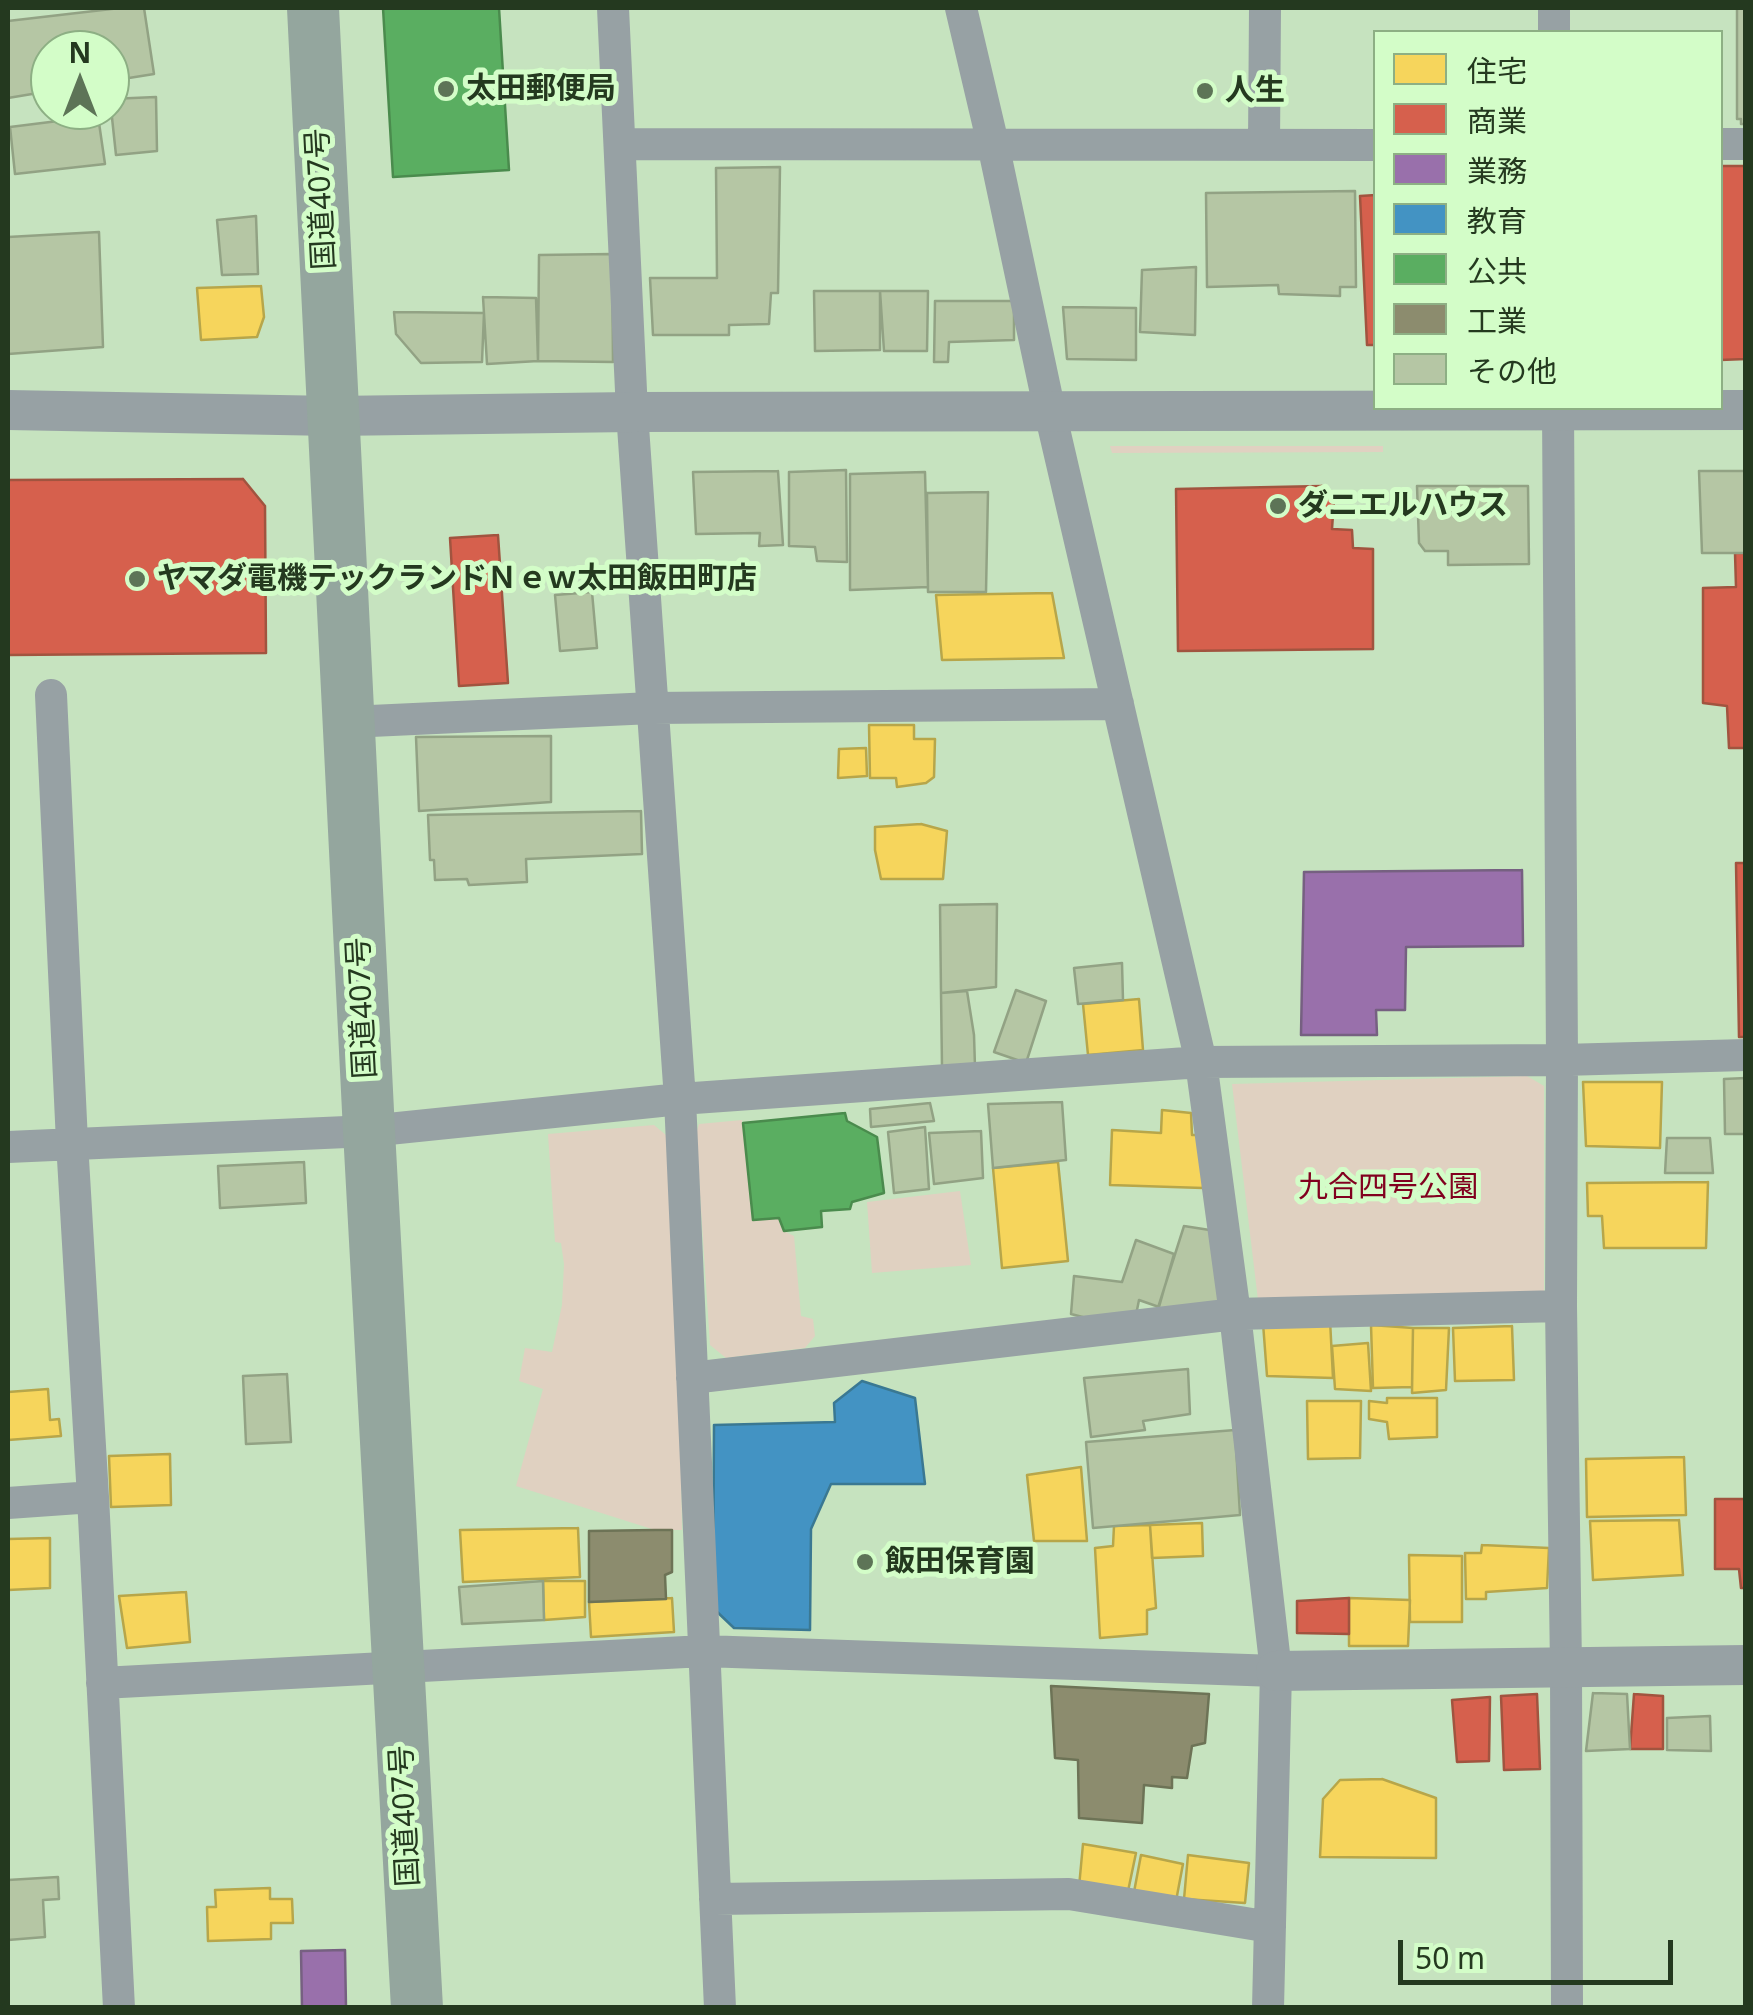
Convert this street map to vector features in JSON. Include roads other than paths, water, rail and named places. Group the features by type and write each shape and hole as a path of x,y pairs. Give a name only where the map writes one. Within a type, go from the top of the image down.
{"highway":[{"name":"国道407号","path":"313,8 417,2008"}],"street":[{"path":"613,8 632,412 680,1099 720,2008"},
{"path":"961,8 1200,1062 1276,1671 1268,2008"},
{"path":"1264,8 1264,144"},
{"path":"621,144 1373,145"},
{"path":"8,410 332,416 1389,410"},
{"path":"1558,410 1566,2008"},
{"path":"51,695 119,2008"},
{"path":"349,722 652,708 1118,704"},
{"path":"8,1146 369,1130 680,1099 1200,1062 1746,1055"},
{"path":"692,1378 1234,1314 1561,1306"},
{"path":"8,1503 94,1497"},
{"path":"102,1683 704,1651 1276,1671 1746,1665"},
{"path":"716,1900 1069,1894 1270,1927"}],"place":[{"name":"太田郵便局","path":"446,89"},
{"name":"人生","path":"1205,91"},
{"name":"ダニエルハウス","path":"1278,506"},
{"name":"ヤマダ電機テックランドＮｅｗ太田飯田町店","path":"137,579"},
{"name":"飯田保育園","path":"865,1562"}],"park label":[{"name":"九合四号公園","path":"1388,1188"}]}
